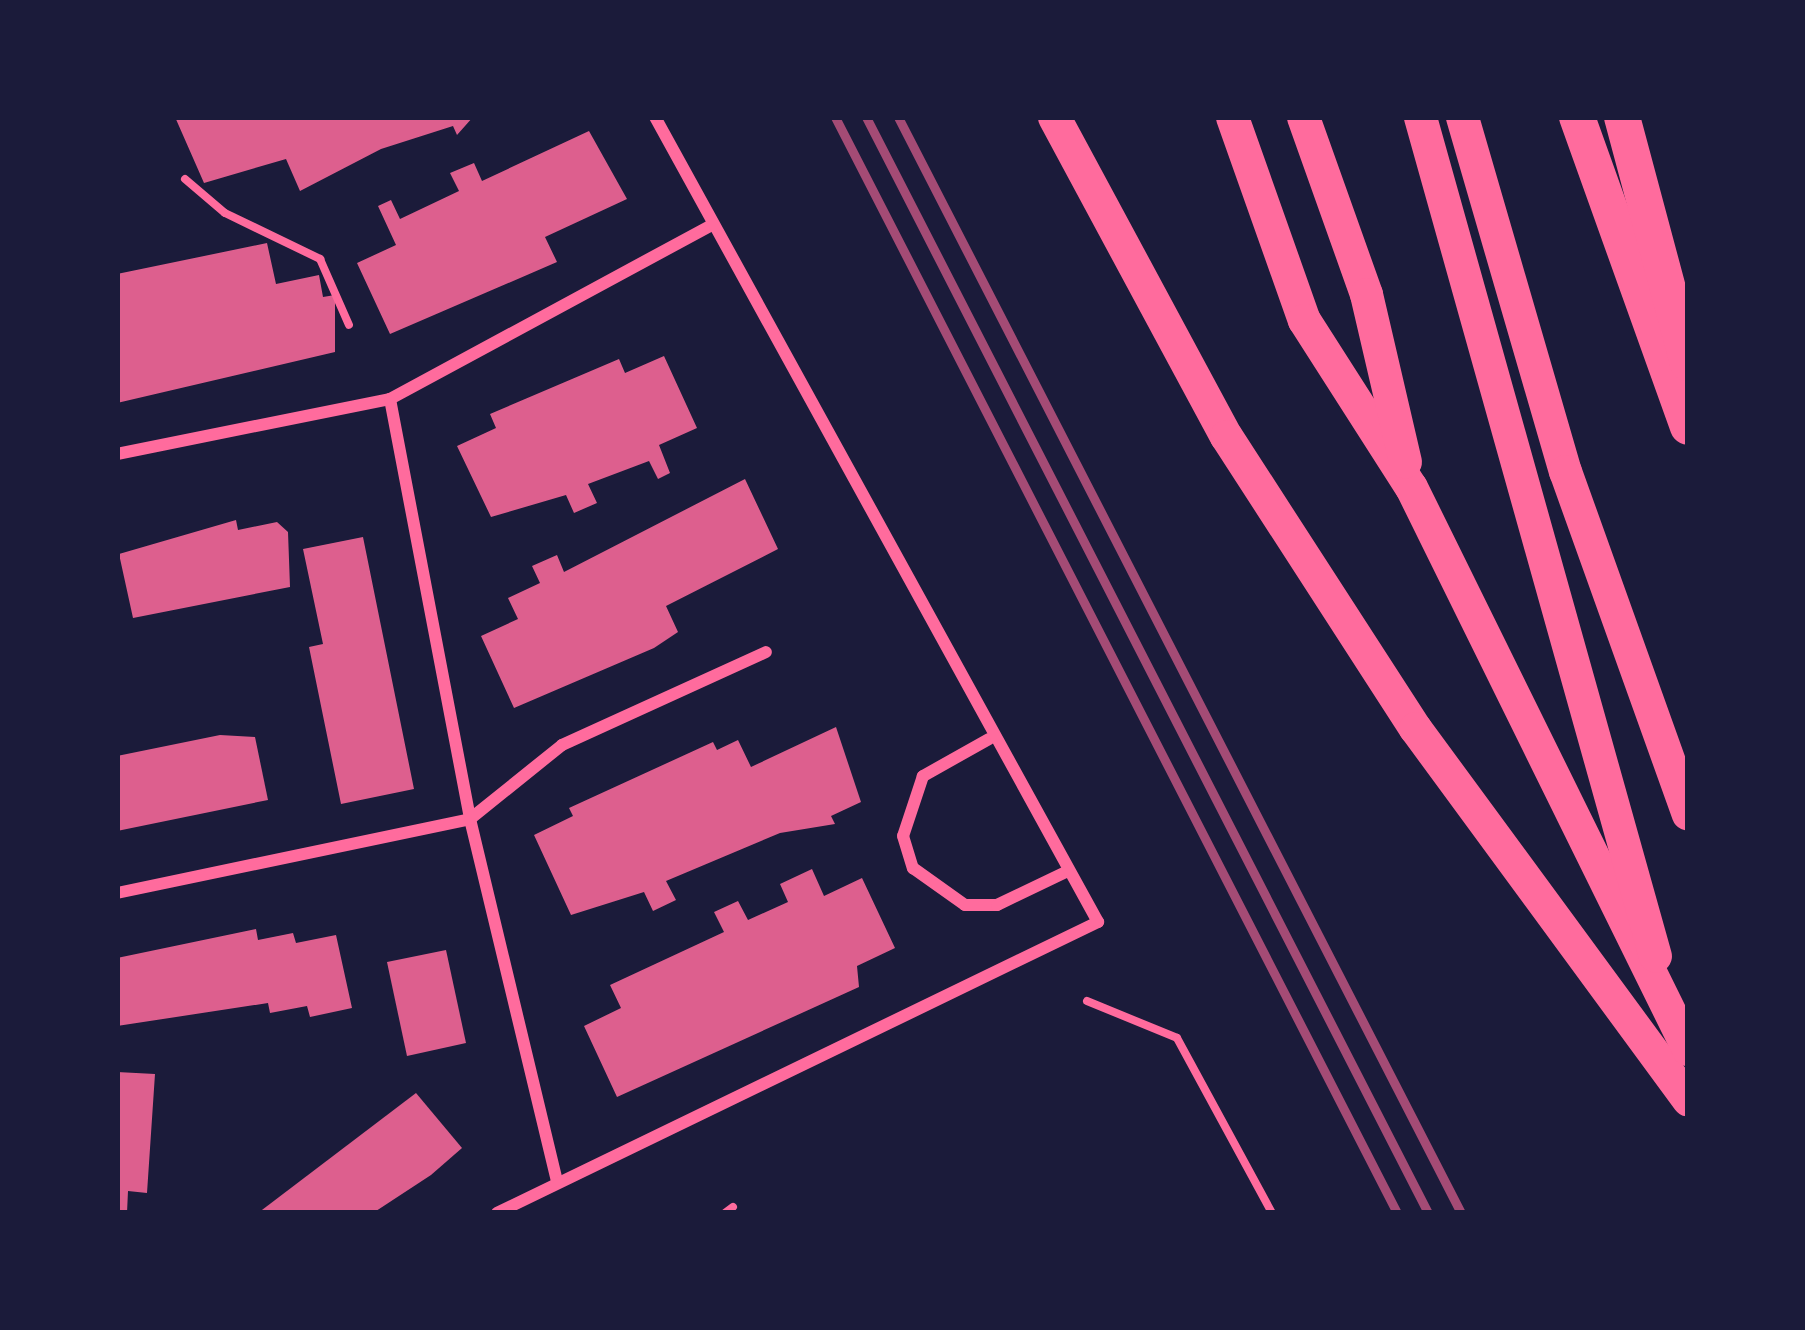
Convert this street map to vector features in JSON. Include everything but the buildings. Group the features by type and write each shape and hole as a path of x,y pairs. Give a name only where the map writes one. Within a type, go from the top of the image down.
{"highway":[{"path":"1054,117 1226,436 1414,728 1688,1100"},
{"path":"1232,117 1304,320 1411,488 1681,1035"},
{"path":"1303,117 1366,294 1411,488"},
{"path":"1420,117 1681,1035"},
{"path":"1462,117 1565,471 1688,814"},
{"path":"1577,117 1688,427"},
{"path":"1622,117 1688,363"}],"street":[{"path":"497,1213 1098,922 989,739 655,117"},
{"path":"117,454 391,399 713,224"},
{"path":"391,399 470,819 556,1182"},
{"path":"117,893 470,819 562,745 766,652"},
{"path":"989,739 923,776 903,836 913,868 964,905 997,905 1066,872"}],"path":[{"path":"185,178 225,213 320,259 349,325"},
{"path":"1087,1001 1177,1038 1273,1213"}],"railway":[{"path":"835,117 1397,1213"},
{"path":"866,117 1428,1213"},
{"path":"898,117 1461,1213"}]}
